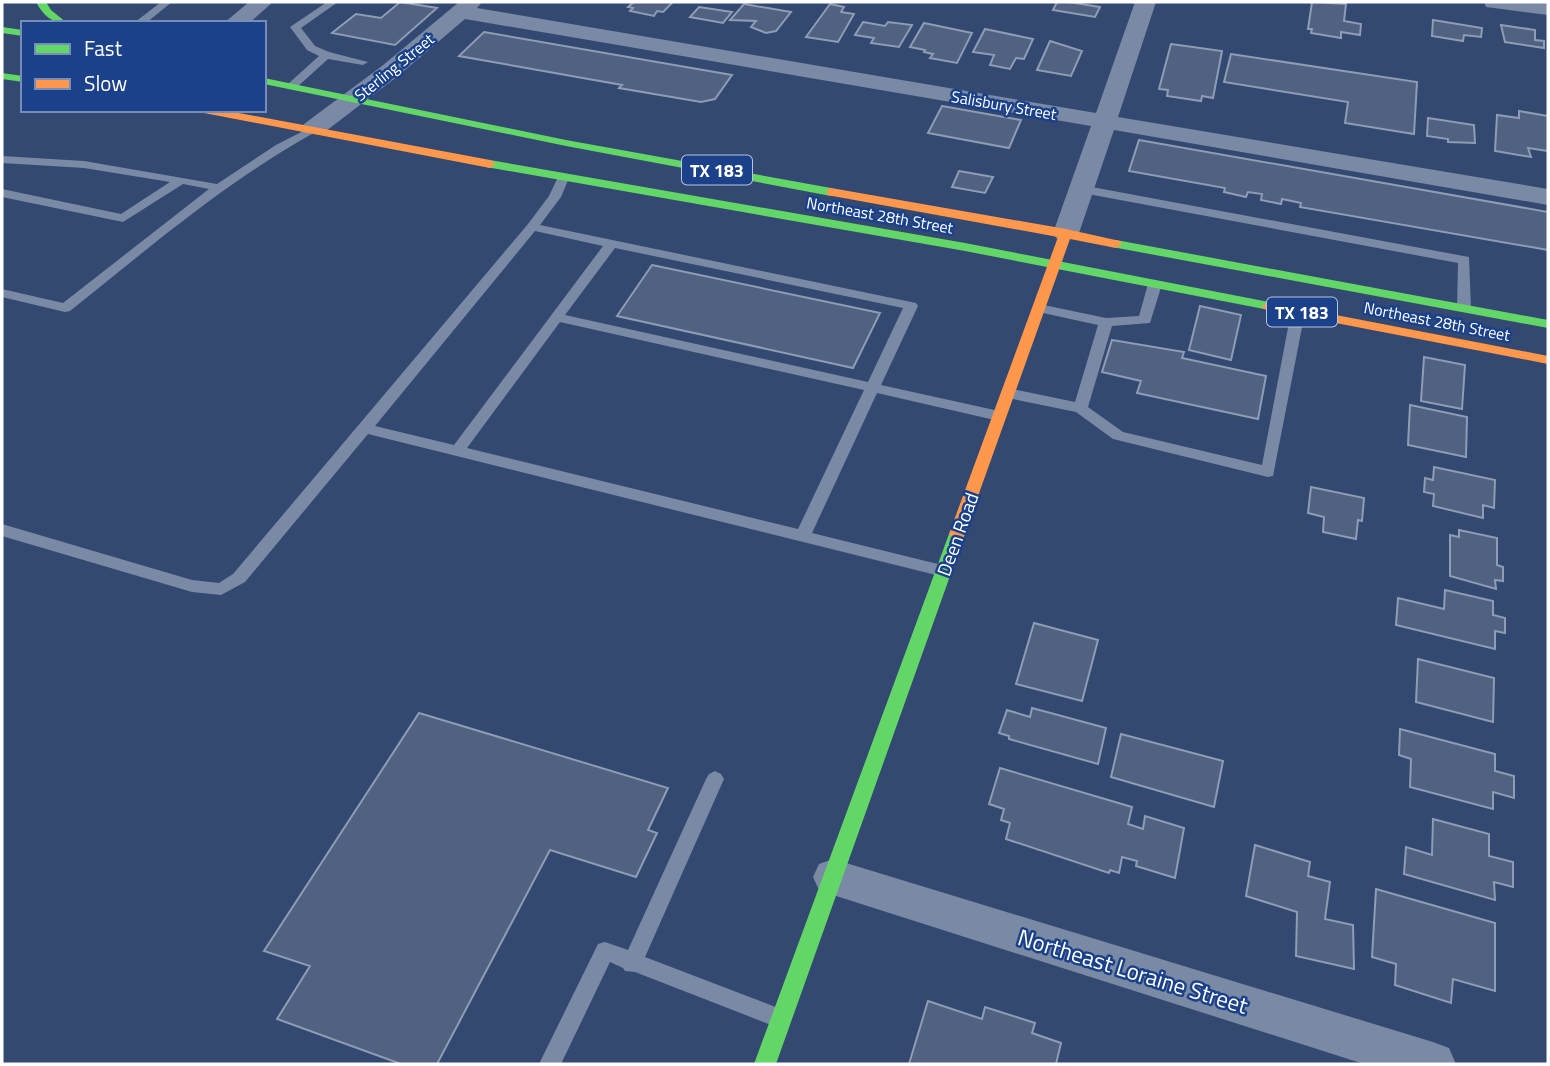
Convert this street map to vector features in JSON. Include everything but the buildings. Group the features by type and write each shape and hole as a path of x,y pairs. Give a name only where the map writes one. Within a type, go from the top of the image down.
{"main road":[{"path":"41,2 47,12 59,21"},
{"path":"2,30 21,33"},
{"path":"2,76 21,79"},
{"name":"Northeast 28th Street","path":"266,81 566,143 1066,233 1548,324"},
{"name":"Northeast 28th Street","path":"215,112 1055,265 1548,360"},
{"path":"563,177 566,143"},
{"name":"Deen Road","path":"765,1064 1066,233"}],"street":[{"path":"238,21 262,2"},
{"name":"Deen Road","path":"1066,233 1146,2"},
{"path":"1494,2 1548,9"},
{"name":"Salisbury Street","path":"466,7 1104,122 1548,197"},
{"name":"Sterling Street","path":"313,129 355,99 466,7"},
{"name":"Northeast Loraine Street","path":"832,877 1433,1064"}],"lane":[{"path":"141,21 167,2"},
{"path":"333,2 295,27 312,48 326,55 363,62"},
{"path":"292,86 326,55"},
{"path":"2,293 65,308 220,188 286,143 313,129"},
{"path":"2,159 53,159 111,166 220,188"},
{"path":"2,530 192,586 221,589 239,578 532,227 555,197 563,177"},
{"path":"2,193 123,218 181,180"},
{"path":"1081,189 1464,260 1464,308"},
{"path":"532,227 911,306 803,536"},
{"path":"457,451 611,244"},
{"path":"1039,308 1107,322 1145,320 1155,284"},
{"path":"1008,393 1080,408 1118,436 1268,472 1298,312"},
{"path":"557,317 999,416"},
{"path":"1080,408 1107,322"},
{"path":"365,428 944,571"},
{"path":"632,964 715,779"},
{"path":"550,1064 605,951 632,964 781,1019"}],"traffic: fast":[{"path":"41,2 47,12 59,21"},
{"path":"2,30 21,33"},
{"path":"2,76 21,79"},
{"path":"266,81 566,143 831,192"},
{"path":"490,164 965,247 1269,306"},
{"path":"1116,244 1548,324"},
{"path":"765,1064 957,534"}],"traffic: slow":[{"path":"215,112 490,164"},
{"path":"831,192 1116,244"},
{"path":"957,534 1066,233"},
{"path":"1269,306 1548,360"}]}
